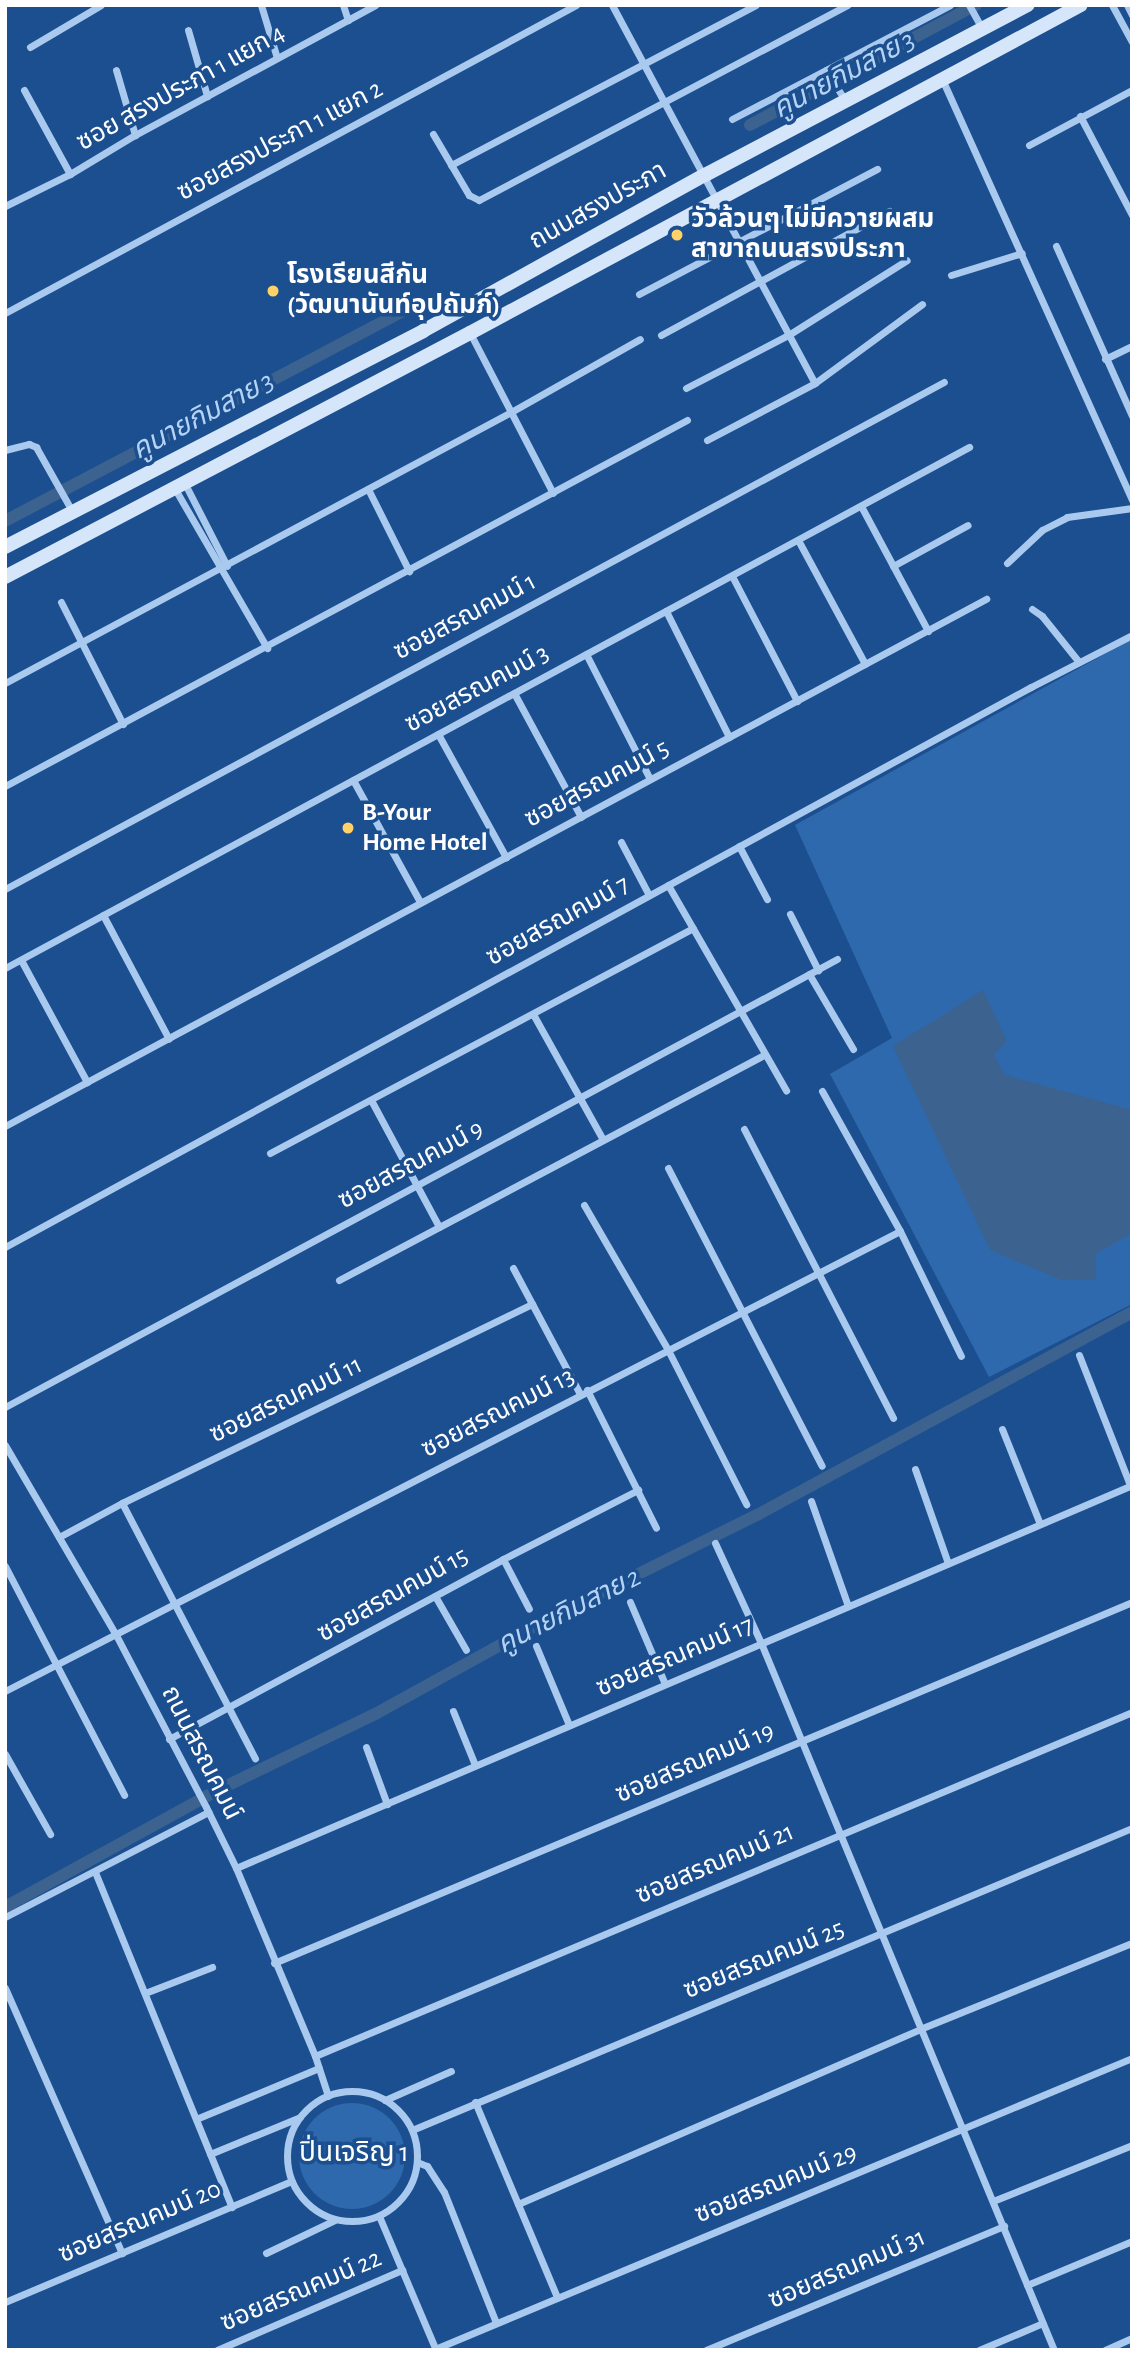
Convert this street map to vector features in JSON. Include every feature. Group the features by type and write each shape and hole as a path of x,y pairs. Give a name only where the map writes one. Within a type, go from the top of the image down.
{"main road":[{"name":"ถนนสรงประภา","path":"5,547 69,505 89,503 423,331 705,175 846,103 980,23 1028,5"},
{"name":"ถนนสรงประภา","path":"5,577 470,333 1081,5"},
{"path":"89,503 100,527"}],"street":[{"path":"30,47 101,5"},
{"path":"261,5 278,58"},
{"path":"343,5 348,20"},
{"name":"ซอย สรงประภา 1 แยก 4","path":"5,206 70,174 135,135 375,5"},
{"name":"ซอยสรงประภา 1 แยก 2","path":"5,313 576,5"},
{"path":"612,5 815,383"},
{"path":"451,165 756,5"},
{"path":"433,135 469,195 479,200 848,5"},
{"path":"732,120 828,72 950,5"},
{"path":"1112,5 1132,42"},
{"path":"1127,5 1132,15"},
{"path":"969,6 980,23"},
{"path":"187,30 206,96"},
{"path":"116,70 135,135"},
{"path":"828,72 846,103"},
{"path":"942,79 1132,500"},
{"path":"24,90 70,174"},
{"path":"1029,145 1132,90"},
{"path":"1080,116 1132,215"},
{"path":"639,294 877,169"},
{"path":"661,335 889,211"},
{"path":"1056,246 1132,416"},
{"path":"951,275 1022,253"},
{"path":"686,388 790,334 907,260"},
{"path":"707,440 815,383 922,304"},
{"path":"470,333 553,493"},
{"path":"5,683 224,568 640,339"},
{"path":"1105,359 1132,346"},
{"name":"ซอยสรณคมน์ 1","path":"5,889 944,382"},
{"path":"5,786 267,648 687,420"},
{"path":"5,450 29,444 36,446 69,505"},
{"name":"ซอยสรณคมน์ 3","path":"5,968 970,447"},
{"path":"180,486 267,648"},
{"path":"368,489 409,571"},
{"path":"861,506 928,631"},
{"path":"1007,563 1042,530 1066,517 1132,508"},
{"path":"893,566 968,525"},
{"path":"798,540 865,664"},
{"path":"732,576 797,701"},
{"name":"ซอยสรณคมน์ 5","path":"5,1126 986,599"},
{"path":"61,602 123,724"},
{"path":"1032,609 1042,616 1079,662"},
{"path":"666,611 729,737"},
{"name":"ซอยสรณคมน์ 7","path":"5,1247 739,846 1132,635"},
{"path":"586,654 650,779"},
{"path":"514,693 581,817"},
{"path":"438,734 506,857"},
{"path":"353,780 420,902"},
{"path":"621,842 649,895"},
{"path":"739,846 767,900"},
{"path":"668,885 786,1090"},
{"path":"790,914 818,970"},
{"path":"103,915 169,1039"},
{"path":"270,1153 693,928"},
{"name":"ซอยสรณคมน์ 9","path":"5,1407 837,959"},
{"path":"21,960 87,1082"},
{"path":"810,974 853,1049"},
{"path":"533,1014 603,1140"},
{"path":"339,1280 765,1054"},
{"path":"822,1091 900,1231 961,1356"},
{"path":"371,1100 439,1227"},
{"path":"744,1129 893,1418"},
{"path":"668,1168 822,1466"},
{"path":"584,1205 668,1350 746,1504"},
{"name":"ซอยสรณคมน์ 13","path":"5,1691 900,1231"},
{"path":"513,1268 638,1490 656,1528"},
{"name":"ซอยสรณคมน์ 11","path":"60,1537 122,1503 532,1304"},
{"path":"1079,1356 1131,1485"},
{"path":"1002,1430 1040,1524"},
{"name":"ถนนสรณคมน์","path":"5,1445 116,1635 200,1794 236,1868 315,2056 328,2096"},
{"path":"915,1469 948,1563"},
{"name":"ซอยสรณคมน์ 17","path":"236,1868 1131,1485"},
{"name":"ซอยสรณคมน์ 15","path":"169,1739 503,1559 638,1490"},
{"path":"811,1501 848,1606"},
{"path":"122,1503 255,1758"},
{"path":"715,1543 761,1643 838,1835 883,1934 1054,2350"},
{"path":"503,1559 530,1609"},
{"path":"5,1566 124,1795"},
{"path":"435,1596 466,1650"},
{"path":"630,1602 665,1684"},
{"name":"ซอยสรณคมน์ 19","path":"274,1963 1132,1602"},
{"path":"536,1646 569,1726"},
{"path":"453,1711 475,1765"},
{"name":"ซอยสรณคมน์ 21","path":"315,2056 1132,1712"},
{"path":"366,1747 387,1804"},
{"path":"5,1754 50,1834"},
{"path":"5,1917 95,1872 207,1809"},
{"name":"ซอยสรณคมน์ 25","path":"412,2130 1132,1828"},
{"path":"95,1872 232,2207"},
{"path":"518,2204 920,2028 1132,1942"},
{"path":"145,1993 212,1967"},
{"path":"5,1988 122,2253"},
{"name":"ซอยสรณคมน์ 29","path":"436,2349 1132,2058"},
{"path":"196,2119 319,2068"},
{"path":"386,2100 405,2089 451,2071"},
{"path":"210,2154 301,2117 328,2096 347,2091 367,2093 386,2100 401,2113 412,2130 417,2162 405,2194 379,2216 358,2222 335,2220 309,2205 292,2181 287,2159 290,2137 301,2117"},
{"path":"475,2102 557,2297"},
{"path":"993,2201 1132,2145"},
{"path":"417,2162 427,2166 444,2192 496,2323"},
{"name":"ซอยสรณคมน์ 20","path":"6,2299 292,2181"},
{"path":"379,2216 436,2349"},
{"path":"266,2253 335,2220"},
{"name":"ซอยสรณคมน์ 31","path":"706,2350 1004,2226"},
{"path":"1027,2285 1132,2241"},
{"name":"ซอยสรณคมน์ 22","path":"216,2350 402,2270"},
{"path":"979,2350 1043,2323"},
{"path":"1105,2350 1132,2338"}],"shaded area":[{"path":"1132,639 1132,1304 989,1377 830,1074 892,1038 795,825"},
{"path":"983,990 1007,1041 994,1055 1005,1075 1132,1110 1132,1233 1096,1254 1096,1280 1061,1280 990,1250 893,1046"},
{"path":"352,2103 372,2107 389,2119 401,2136 405,2156 401,2176 389,2193 372,2205 352,2209 332,2205 315,2193 303,2176 299,2156 303,2136 315,2119 332,2107"}],"waterway":[{"name":"คูนายกิมสาย 3","path":"750,125 976,5"},
{"name":"คูนายกิมสาย 3","path":"5,521 401,312"},
{"name":"คูนายกิมสาย 2","path":"5,1907 220,1789 377,1713 540,1623 757,1515 1132,1312"}],"place":[{"name":"วัวล้วนๆ ไม่มีควายผสม สาขาถนนสรงประภา","path":"677,235"},
{"name":"โรงเรียนสีกัน (วัฒนานันท์อุปถัมภ์)","path":"273,291"},
{"name":"B-Your Home Hotel","path":"348,828"}],"district":[{"name":"ปิ่นเจริญ 1","path":"354,2153"}]}
